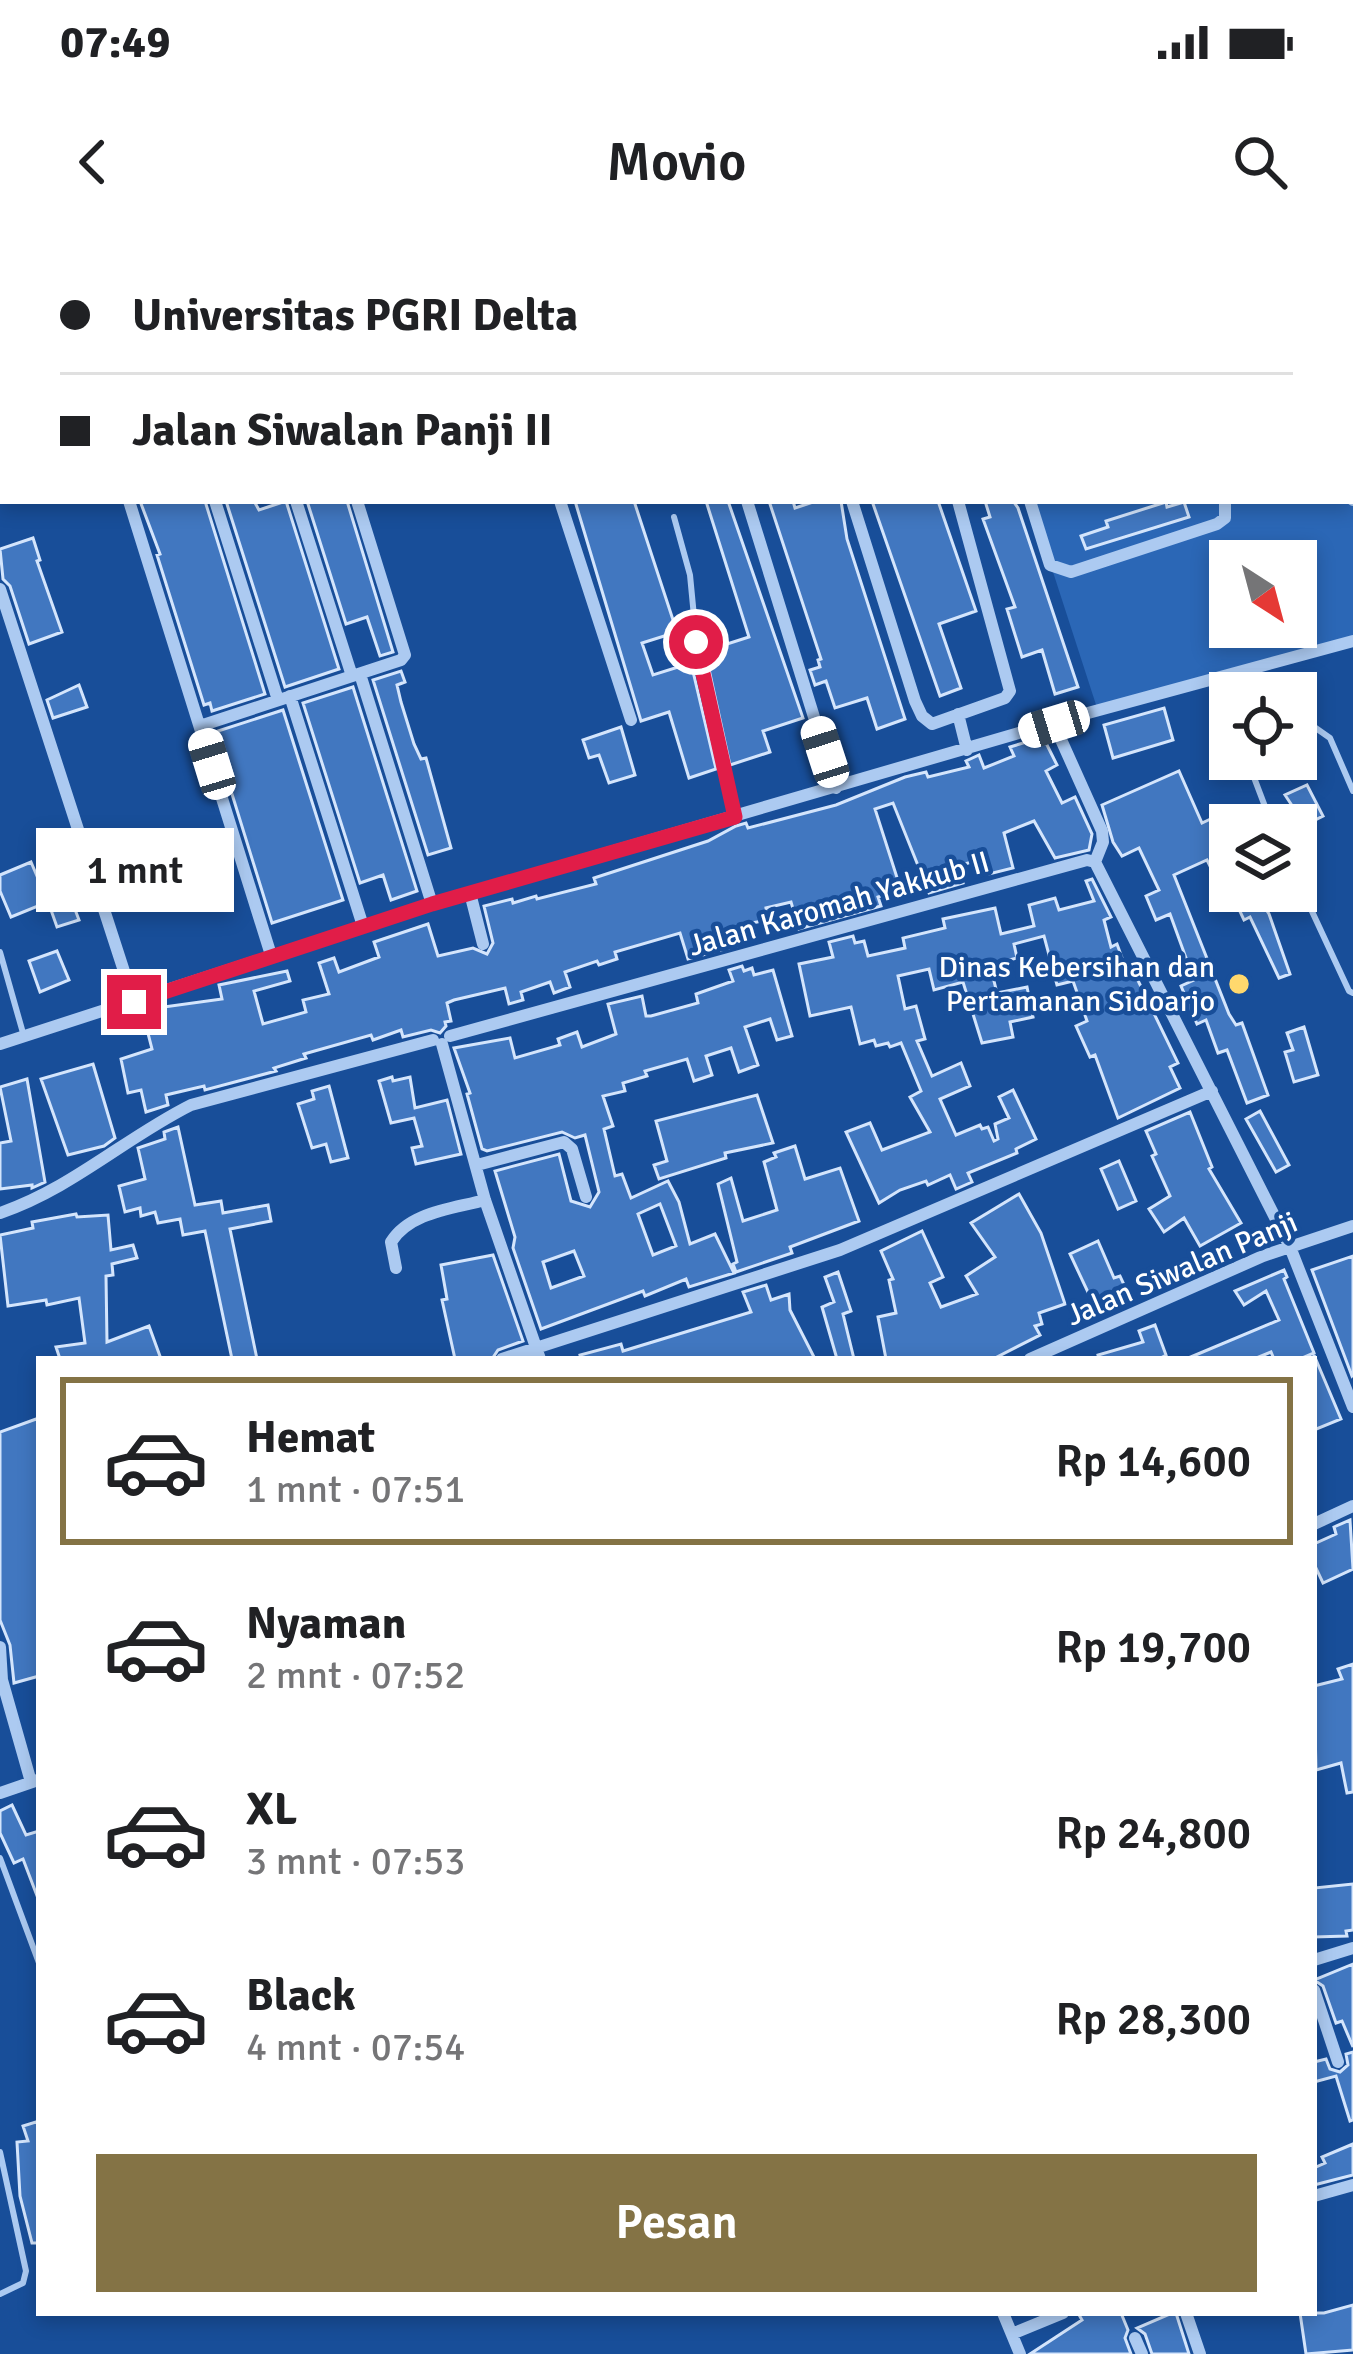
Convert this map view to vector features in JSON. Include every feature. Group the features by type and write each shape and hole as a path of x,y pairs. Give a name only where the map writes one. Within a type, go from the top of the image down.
{"street":[{"path":"130,504 271,956"},
{"path":"216,504 363,926"},
{"path":"297,504 432,904"},
{"path":"200,726 401,660 405,650 358,504"},
{"path":"561,504 631,720"},
{"path":"748,504 836,788"},
{"path":"853,504 922,716 932,724 1005,698 1011,686 959,504"},
{"path":"1031,504 1049,565 1071,572 1216,524 1226,518 1225,504"},
{"path":"0,589 134,1002"},
{"path":"0,1044 432,904 1353,641"},
{"path":"958,714 967,750"},
{"path":"1054,724 1102,831 1095,862 1289,1247 1353,1407"},
{"name":"Jalan Karomah Yakkub II","path":"0,1214 67,1184 156,1122 191,1105 1087,860 1095,862"},
{"path":"470,893 483,944"},
{"path":"441,1040 485,1200 538,1354 839,1250 1212,1090"},
{"path":"477,1165 568,1144 586,1197"},
{"path":"396,1268 391,1242 399,1229 414,1219 485,1200"},
{"name":"Jalan Siwalan Panji","path":"1037,1356 1289,1247 1353,1226"},
{"path":"1317,1523 1353,1505"},
{"path":"0,1647 2,1680 35,1781 0,1793"},
{"path":"1317,1959 1353,1948"},
{"path":"1317,1999 1338,2062"},
{"path":"1317,2194 1353,2186"},
{"path":"1004,2316 1021,2354"},
{"path":"1012,2334 1056,2316"},
{"path":"1187,2316 1200,2354"},
{"path":"1135,2338 1142,2354"}],"lane":[{"path":"674,518 690,575 698,658 735,817"},
{"path":"1317,729 1330,738 1353,790"},
{"path":"1312,912 1348,992 1353,993"},
{"path":"0,952 24,1036"},
{"path":"0,1858 36,1955"},
{"path":"0,2152 26,2271 22,2283 0,2294"}],"shaded area":[{"path":"1031,504 1353,504 1353,641 1245,672 1209,672 1209,682 1099,714"}],"building":[{"path":"141,504 206,504 265,694 212,711 210,703 204,705"},
{"path":"227,504 256,504 259,510 287,504 339,669 285,687"},
{"path":"308,504 348,504 393,652 380,656 367,617 346,624"},
{"path":"576,504 635,504 677,632 642,643 653,675 691,663 716,769 689,778 669,712 641,721"},
{"path":"707,504 729,504 803,718 763,731 770,752 730,765 705,651 749,637"},
{"path":"770,504 794,504 795,508 841,504 847,539 905,719 877,729 867,698 835,708 826,681 815,685 810,670 820,667"},
{"path":"873,504 939,504 976,611 939,624 961,688 940,696"},
{"path":"986,504 1015,504 1018,508 1078,687 1055,694 1042,650 1022,657 1007,609 1015,607 983,519 990,517"},
{"path":"1160,504 1185,504 1189,517 1086,549 1081,536 1108,527 1106,521"},
{"path":"33,538 62,632 29,644 10,586 3,579 0,549"},
{"path":"401,671 405,682 397,685 401,702 414,744 421,759 426,758 451,848 428,855 373,680"},
{"path":"79,685 87,707 53,718 47,700"},
{"path":"353,687 417,891 391,900 383,875 360,883 303,703"},
{"path":"1164,708 1173,740 1113,758 1104,725"},
{"path":"283,710 343,900 272,923 227,778 233,776 218,731"},
{"path":"621,727 635,775 609,783 599,755 589,758 583,740"},
{"path":"1043,737 1057,765 1046,771 1062,803 1075,797 1092,834 1089,850 1055,858 1034,821 1004,833 1013,868 989,874 985,858 958,866 963,883 929,893 893,803 875,809 901,890 878,897 881,906 799,929 791,902 766,908 768,920 746,924 747,929 732,933 736,946 688,959 680,933 615,952 617,959 565,972 570,987 554,993 550,982 521,992 523,1000 509,1004 505,988 454,1000 447,1003 451,1021 445,1022 440,1033 431,1030 403,1037 401,1030 373,1040 371,1035 304,1054 306,1058 274,1068 276,1071 166,1095 168,1105 146,1112 141,1090 128,1093 121,1059 152,1049 142,1010 222,999 219,985 287,971 290,981 254,991 263,1024 306,1012 303,1000 329,994 319,963 334,958 339,972 379,957 374,942 428,924 438,956 473,948 487,954 493,943 484,906 596,884 594,878 708,841 736,826 746,823 748,828 836,805 905,777 969,767 966,761 979,755 984,768 1014,756 1010,747"},
{"path":"1179,771 1202,823 1209,820 1209,864 1207,860 1174,875 1229,1014 1236,1025 1242,1023 1268,1095 1247,1103 1227,1050 1218,1053 1206,1020 1197,1024 1181,986 1194,980 1170,914 1156,920 1146,896 1159,890 1139,848 1122,856 1102,805"},
{"path":"1307,785 1317,804 1291,804 1285,795"},
{"path":"31,862 48,902 11,917 0,891 0,875"},
{"path":"1092,879 1111,917 1104,920 1111,947 1117,944 1125,966 1130,964 1178,1063 1170,1067 1180,1088 1118,1118 1095,1055 1090,1057 1076,1026 1087,1021 1073,981 1057,985 1044,936 1014,944 1017,958 990,965 997,993 1027,987 1033,1017 1010,1022 1013,1037 982,1043 963,982 934,990 929,969 898,976 905,1009 916,1006 925,1039 917,1041 932,1076 961,1063 970,1086 940,1099 956,1135 980,1125 988,1127 994,1141 998,1139 995,1124 1009,1118 999,1097 1013,1090 1036,1139 1016,1149 1017,1153 968,1173 972,1182 956,1189 950,1175 900,1190 879,1203 846,1132 870,1123 882,1150 930,1132 910,1097 921,1091 901,1043 890,1047 888,1043 876,1046 874,1040 860,1044 851,1007 810,1016 799,964 833,957 829,942 853,936 855,943 864,941 868,956 905,948 903,938 945,928 943,919 995,908 1001,934 1034,926 1029,905 1055,898 1059,910 1094,901 1086,881"},
{"path":"67,888 79,920 57,927 46,896"},
{"path":"1240,912 1268,912 1290,974 1279,978 1250,917 1244,920"},
{"path":"57,951 69,980 40,992 29,961"},
{"path":"752,968 754,975 773,970 792,1036 777,1040 770,1019 745,1027 758,1065 739,1072 731,1048 706,1056 712,1075 694,1081 687,1059 645,1071 647,1076 623,1083 625,1091 603,1096 613,1126 604,1129 615,1176 622,1174 631,1198 668,1181 690,1244 715,1234 734,1273 689,1287 686,1279 645,1296 643,1291 541,1329 513,1248 515,1237 495,1171 559,1154 571,1201 590,1207 599,1192 585,1135 575,1138 562,1132 482,1149 454,1048 510,1038 515,1058 560,1045 558,1039 577,1032 582,1047 616,1034 608,1004 642,996 646,1016 651,1016 698,1003 696,994 733,981 729,970","holes":["660,1204 676,1246 653,1255 638,1214","574,1251 584,1276 551,1288 543,1262"]},
{"path":"1304,1027 1318,1075 1294,1082 1285,1052 1293,1050 1287,1033"},
{"path":"93,1064 115,1138 104,1146 68,1155 41,1079"},
{"path":"392,1077 393,1081 410,1077 415,1108 447,1100 461,1154 416,1164 412,1148 422,1146 414,1118 391,1123 379,1081"},
{"path":"27,1079 45,1182 32,1188 0,1189 0,1143 11,1141 0,1087"},
{"path":"329,1086 348,1158 331,1162 326,1144 312,1148 298,1104 314,1099 312,1091"},
{"path":"757,1095 773,1143 725,1153 726,1158 659,1179 654,1165 667,1161 656,1121"},
{"path":"1260,1111 1289,1165 1276,1172 1246,1119"},
{"path":"1190,1112 1209,1169 1241,1223 1200,1246 1184,1218 1164,1232 1149,1209 1170,1196 1146,1131"},
{"path":"178,1127 195,1205 221,1201 223,1213 268,1205 271,1221 230,1229 256,1356 231,1356 205,1231 183,1235 180,1219 158,1223 155,1212 141,1216 140,1208 125,1212 119,1186 145,1179 138,1148 165,1139 164,1132"},
{"path":"795,1146 805,1179 840,1168 859,1221 790,1247 792,1253 736,1272 718,1184 731,1178 743,1221 777,1210 764,1162"},
{"path":"1119,1161 1136,1201 1118,1209 1101,1169"},
{"path":"1019,1194 1041,1233 1065,1304 1039,1313 1042,1324 1035,1326 1040,1335 999,1356 885,1356 878,1317 896,1313 889,1280 893,1279 881,1251 922,1231 943,1277 930,1283 941,1307 977,1294 966,1276 995,1257 971,1223"},
{"path":"76,1214 108,1215 111,1250 133,1245 137,1258 112,1264 113,1275 106,1276 107,1342 149,1326 160,1356 59,1356 56,1347 85,1343 79,1298 8,1306 0,1235 33,1228 32,1222"},
{"path":"1098,1241 1114,1278 1120,1276 1126,1289 1094,1305 1070,1254"},
{"path":"493,1255 523,1341 494,1356 454,1356 442,1300 447,1299 441,1265"},
{"path":"1353,1256 1353,1375 1352,1376 1312,1270"},
{"path":"1284,1270 1314,1353 1193,1356 1279,1320 1266,1291 1244,1305 1235,1291"},
{"path":"838,1272 851,1311 843,1314 853,1356 836,1356 822,1307 834,1302 825,1277"},
{"path":"766,1285 771,1300 789,1294 790,1310 813,1356 580,1356 621,1344 623,1351 751,1312 743,1292"},
{"path":"1155,1325 1166,1355 1098,1356 1143,1342 1139,1331"},
{"path":"1317,1362 1341,1419 1317,1429"},
{"path":"36,1419 36,1677 14,1683 10,1645 0,1620 0,1432"},
{"path":"1350,1520 1353,1569 1323,1583 1317,1570 1317,1543 1336,1534 1334,1527"},
{"path":"1353,1664 1353,1792 1347,1793 1341,1763 1317,1770 1317,1685 1342,1679 1338,1669"},
{"path":"12,1805 26,1835 36,1832 36,1893 23,1859 14,1863 0,1833 0,1811"},
{"path":"1353,1884 1353,1930 1346,1931 1347,1936 1317,1937 1317,1888"},
{"path":"1353,1964 1353,2047 1342,2021 1336,2023 1317,1979"},
{"path":"1353,2052 1350,2121 1336,2076 1317,2081 1317,2061 1326,2059 1330,2069 1340,2072 1348,2065 1346,2054"},
{"path":"36,2122 36,2243 32,2243 20,2196 17,2142 28,2141 23,2126"},
{"path":"1353,2144 1353,2175 1317,2184 1317,2167 1325,2163 1322,2157"},
{"path":"1353,2305 1353,2350 1306,2354 1300,2316"},
{"path":"1080,2316 1122,2316 1131,2354 1030,2354 1082,2320"},
{"path":"1177,2316 1189,2354 1152,2354 1145,2334 1137,2328"}],"place":[{"name":"Dinas Kebersihan dan Pertamanan Sidoarjo","path":"1239,984"}],"route":[{"path":"134,1002 432,904 735,817 696,642"}]}
